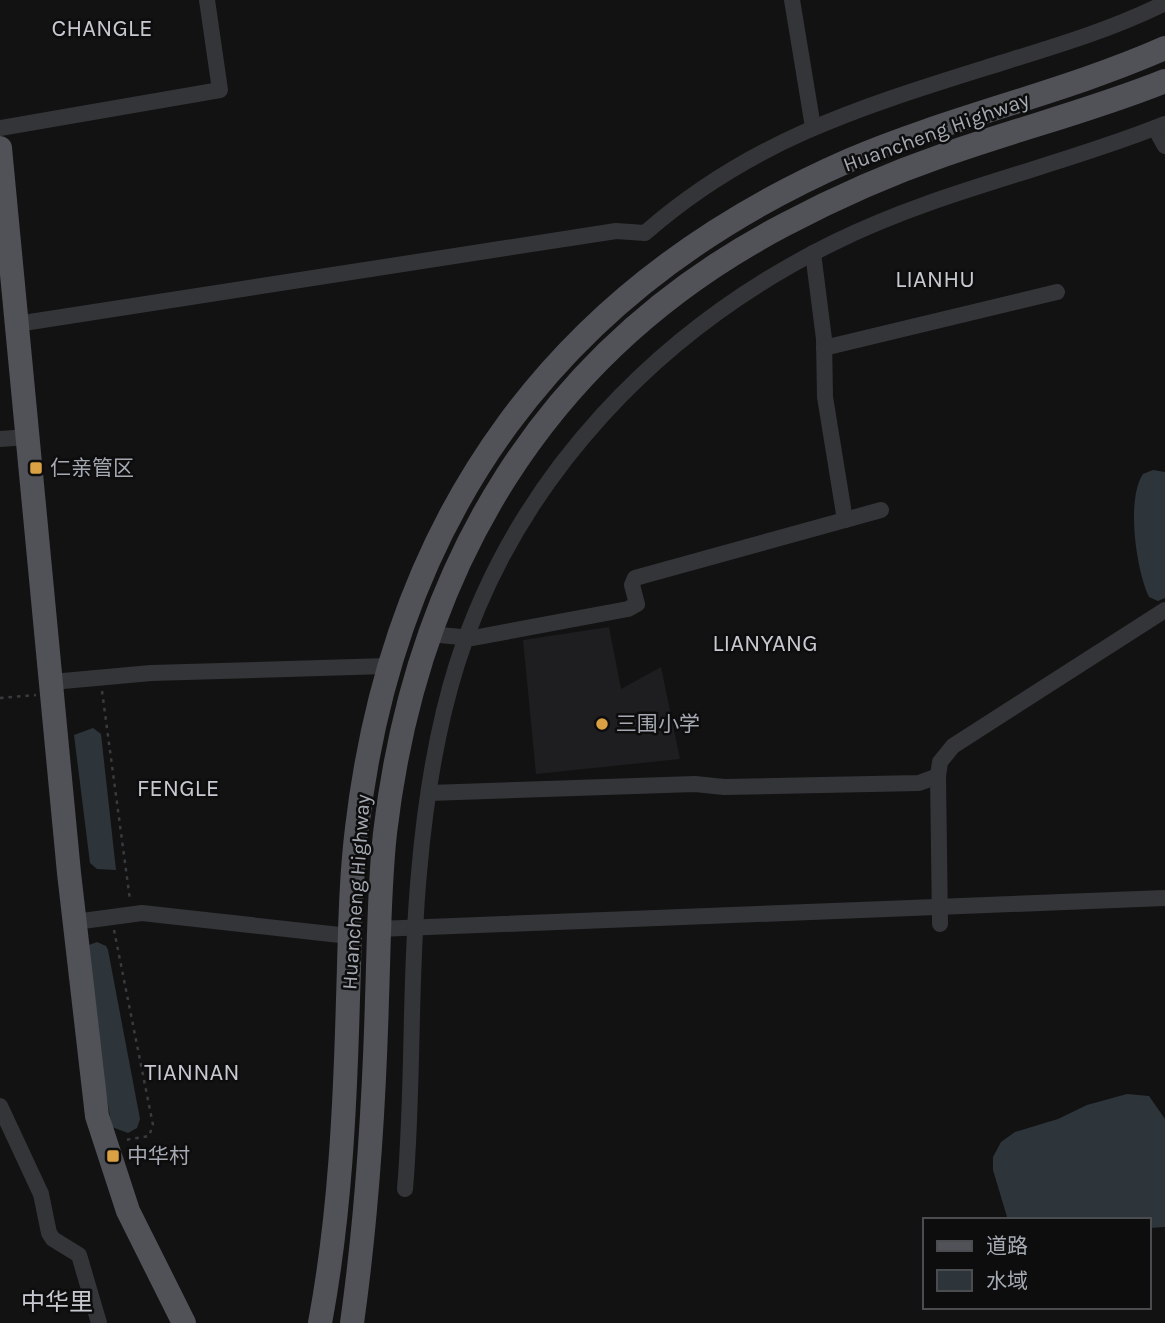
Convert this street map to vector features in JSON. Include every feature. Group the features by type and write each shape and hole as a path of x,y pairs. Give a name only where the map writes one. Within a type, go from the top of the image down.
{"main road":[{"name":"Huancheng Highway","path":"320,1323 332,1258 344,1096 349,936 361,796 387,666 429,556 482,460 520,408 567,353 645,281 726,224 848,161 936,127 1026,99 1165,48"},
{"name":"Huancheng Highway","path":"352,1323 367,1196 378,929 386,831 398,753 414,680 446,588 475,529 530,443 605,356 688,284 779,227 871,183 945,154 1034,127 1165,81"},
{"path":"0,148 75,922 95,1097 103,1140 128,1210 184,1323"},
{"path":"344,1096 373,1096"}],"street":[{"path":"0,128 220,90 207,0"},
{"path":"792,0 813,127"},
{"path":"16,324 616,231 645,233 715,177 813,127 877,103 1096,32 1165,3"},
{"path":"405,1189 415,928 429,793 450,689 467,638 493,575 519,526 601,415 639,375 687,333 743,293 813,253 878,222 947,196 1160,126 1165,146"},
{"path":"813,253 824,348 825,397 845,520"},
{"path":"824,348 1057,292"},
{"path":"0,439 28,437"},
{"path":"428,634 467,638 628,610 637,604 632,584 635,578 881,510"},
{"path":"940,924 940,762 953,746 1165,610"},
{"path":"52,688 100,677 387,666"},
{"path":"429,793 695,784 724,787 919,783 938,776"},
{"path":"378,929 1165,898"},
{"path":"75,922 132,914 349,936"},
{"path":"0,1106 41,1194 49,1233 53,1239 79,1255 99,1323"}],"path":[{"path":"100,677 132,914"},
{"path":"0,698 52,688"},
{"path":"103,1140 141,1139 149,1136 153,1125 111,916"}],"shaded area":[{"name":"三围小学","path":"609,627 621,689 661,667 680,759 536,774 523,640"}],"water":[{"path":"1153,470 1165,472 1165,598 1158,601 1149,597 1144,585 1137,553 1134,517 1138,485 1143,474"},
{"path":"93,728 101,734 116,870 97,869 90,863 74,735"},
{"path":"97,942 108,950 140,1119 137,1128 128,1133 112,1127 99,1056 89,945"},
{"path":"1127,1094 1149,1096 1165,1119 1165,1227 1151,1228 1151,1218 1007,1218 993,1170 993,1157 1001,1142 1015,1132 1058,1119 1087,1105"}],"place":[{"name":"仁亲管区","path":"36,468"},
{"name":"三围小学","path":"602,724"},
{"name":"中华村","path":"113,1156"}],"district":[{"name":"CHANGLE","path":"102,28"},
{"name":"LIANHU","path":"935,279"},
{"name":"LIANYANG","path":"765,643"},
{"name":"FENGLE","path":"178,788"},
{"name":"TIANNAN","path":"192,1072"},
{"name":"中华里","path":"57,1302"}]}
